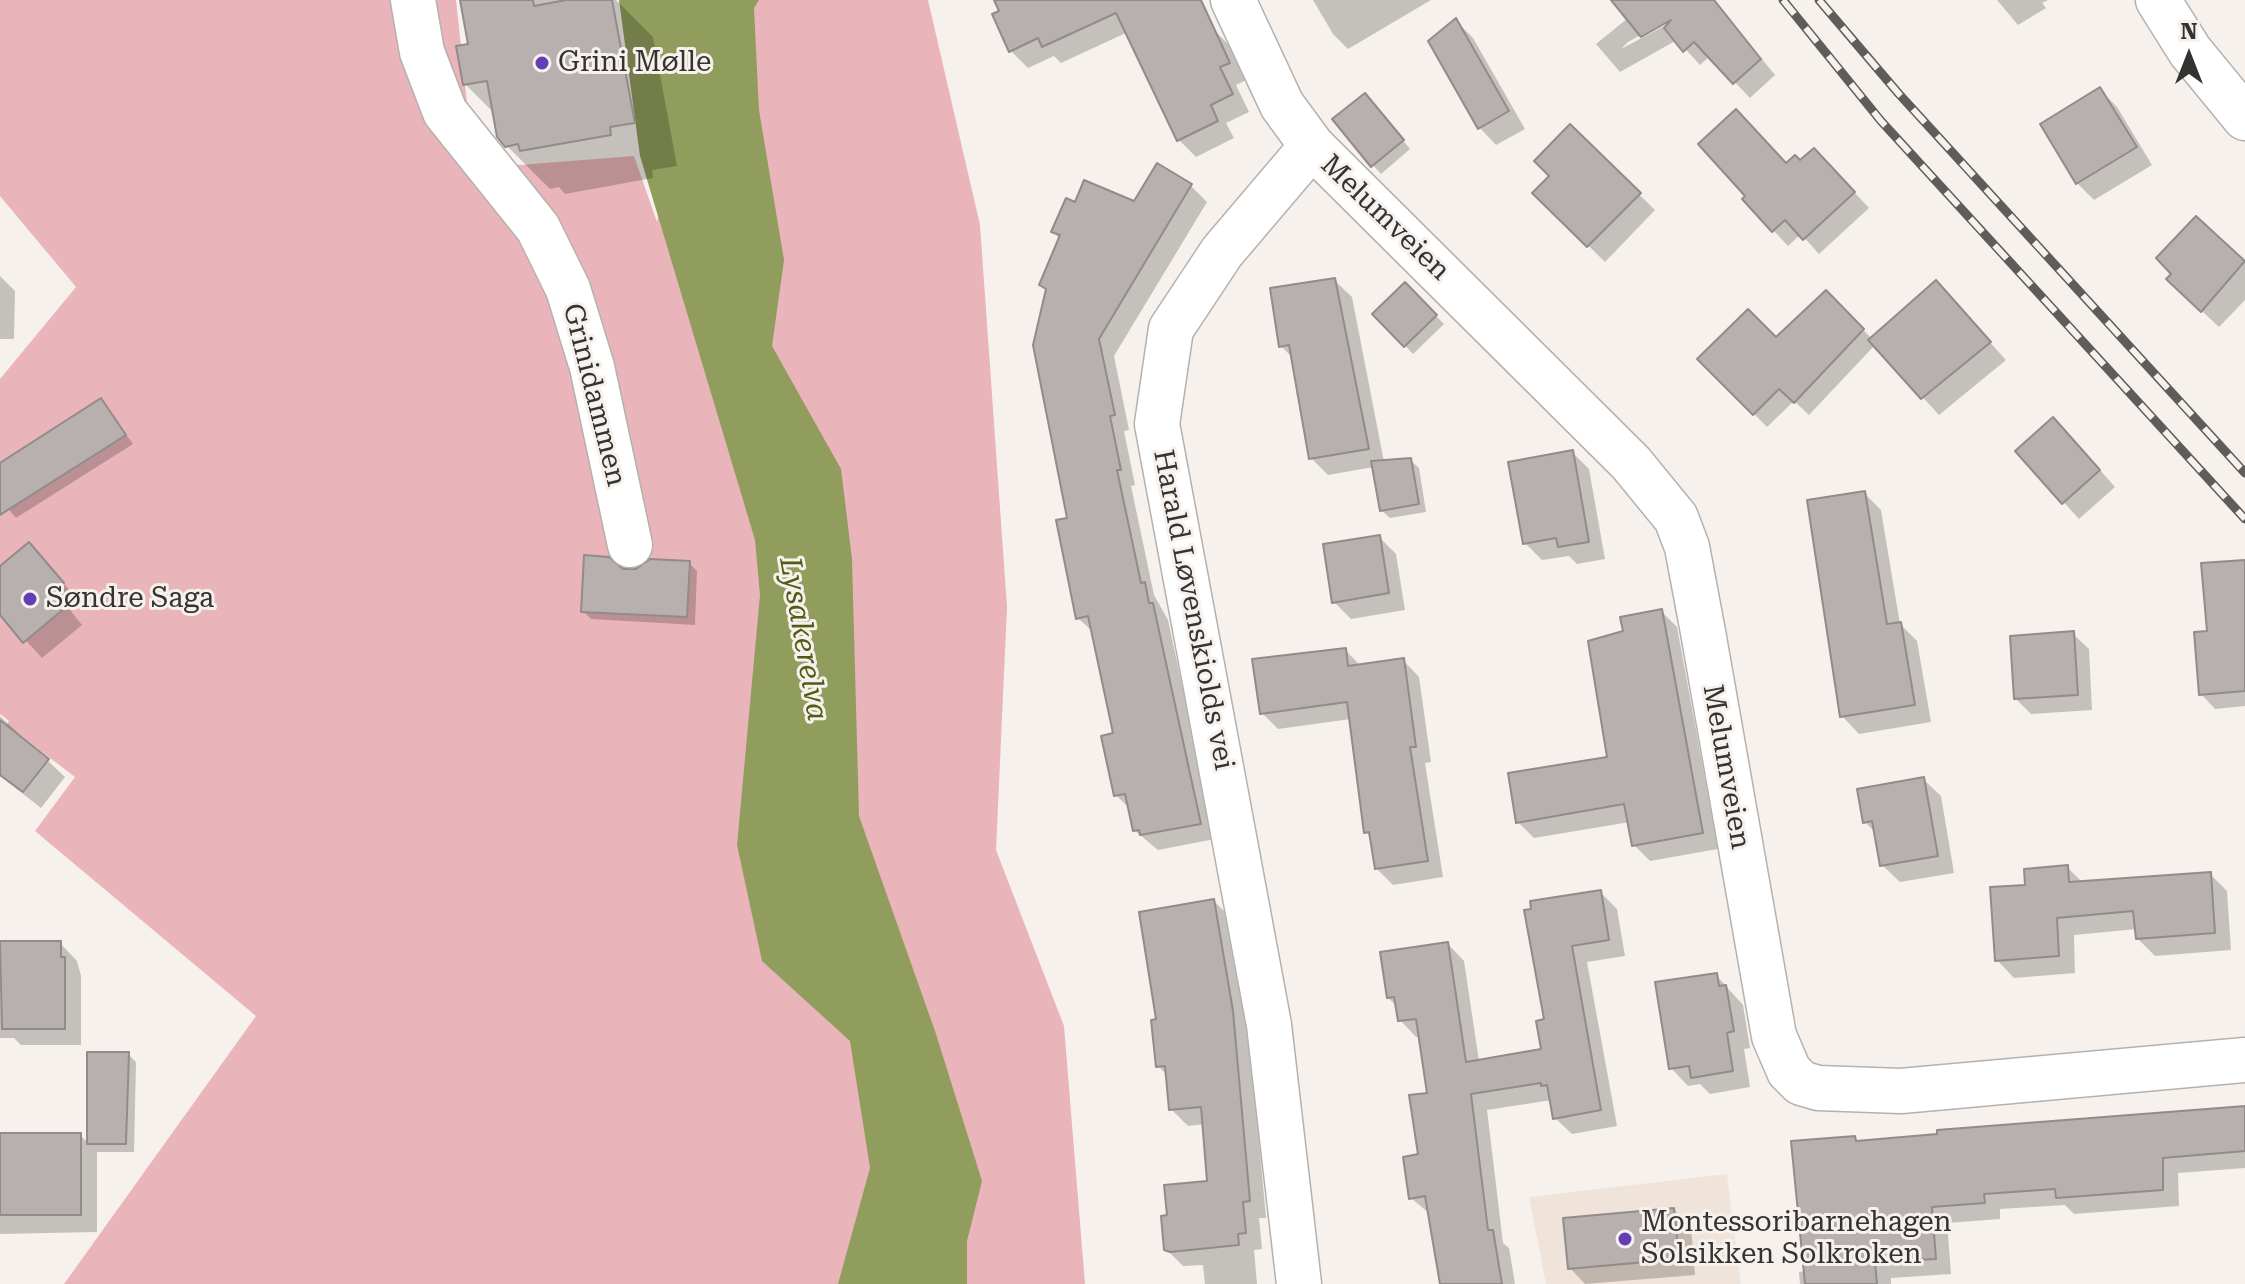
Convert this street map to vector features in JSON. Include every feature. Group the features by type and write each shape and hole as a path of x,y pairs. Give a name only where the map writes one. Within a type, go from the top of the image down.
{"street":[{"name":"Grinidammen","path":"413,0 422,52 445,112 538,228 568,289 592,367 630,545"},
{"path":"1233,0 1282,105 1312,146"},
{"path":"2158,0 2190,51 2245,118"},
{"name":"Melumveien","path":"1312,146 1631,463 1676,518 1687,547 1774,1036 1789,1071 1801,1083 1818,1088 1901,1091 2245,1060"},
{"name":"Harald Løvenskiolds vei","path":"1299,1284 1269,1025 1157,424 1171,329 1222,252 1312,146"}],"shaded area":[{"path":"0,0 456,0 473,159 519,165 634,156 657,222 692,46 758,0 928,0 980,225 1007,607 996,850 1064,1026 1085,1284 64,1284 256,1016 35,831 75,777 7,725 9,721 0,714 0,379 76,287 0,196"},
{"path":"1727,1174 1741,1284 1546,1284 1529,1197"}],"water":[{"name":"Lysakerelva","path":"619,0 759,0 754,8 759,110 784,260 772,346 841,469 852,559 859,816 936,1034 982,1181 967,1241 967,1284 838,1284 870,1168 850,1041 762,961 737,845 760,595 755,540 640,156"}],"building":[{"name":"Grini Mølle","path":"460,0 533,0 534,6 566,0 612,0 635,123 610,127 611,135 520,151 518,144 505,147 497,137 487,81 463,85 456,46 468,44"},
{"path":"994,0 1201,0 1230,63 1220,67 1233,94 1211,105 1218,121 1177,141 1116,13 1042,47 1038,38 1009,52 992,14 999,11"},
{"path":"1611,0 1714,0 1761,59 1733,84 1694,42 1683,52 1664,28 1671,20 1641,37"},
{"path":"1456,18 1509,111 1478,129 1428,41"},
{"path":"2100,87 2137,147 2076,184 2040,124"},
{"path":"1365,93 1404,140 1371,167 1332,119"},
{"path":"1736,109 1786,163 1795,155 1800,160 1814,148 1855,192 1803,240 1785,220 1772,232 1742,199 1745,196 1698,144"},
{"path":"1570,124 1641,193 1587,247 1532,193 1549,176 1534,161"},
{"path":"1157,163 1192,184 1099,339 1115,415 1110,416 1121,470 1117,470 1141,583 1145,582 1149,603 1153,603 1201,824 1140,835 1139,830 1133,831 1125,794 1114,796 1101,736 1113,733 1088,616 1076,619 1056,520 1067,518 1033,345 1046,289 1039,285 1060,235 1051,232 1066,198 1075,202 1084,180 1134,201"},
{"path":"2196,216 2245,261 2201,312 2166,279 2171,274 2156,258"},
{"path":"1335,278 1369,449 1309,459 1289,345 1279,347 1270,288"},
{"path":"1936,280 1991,342 1921,399 1868,340"},
{"path":"1405,282 1437,315 1404,347 1372,314"},
{"path":"1826,290 1864,329 1794,403 1779,389 1753,415 1697,359 1748,309 1776,337"},
{"path":"101,398 126,435 0,515 0,463"},
{"path":"2053,417 2100,470 2062,504 2015,451"},
{"path":"1573,450 1589,542 1558,547 1556,538 1523,544 1508,462"},
{"path":"1411,458 1419,504 1380,511 1371,461"},
{"path":"1865,491 1887,624 1901,622 1915,705 1840,717 1807,500"},
{"path":"1380,535 1389,593 1332,603 1323,544"},
{"name":"Søndre Saga","path":"29,542 64,583 54,592 66,607 23,643 0,615 0,566"},
{"path":"584,555 609,557 623,569 636,569 650,559 690,561 687,617 581,612"},
{"path":"2245,560 2245,691 2199,695 2194,632 2207,631 2201,563"},
{"path":"1662,609 1703,833 1632,846 1624,804 1516,823 1508,773 1607,757 1588,641 1623,631 1620,617"},
{"path":"2074,631 2078,695 2014,699 2010,636"},
{"path":"1346,648 1348,666 1404,658 1416,747 1410,747 1428,861 1375,869 1369,832 1364,833 1347,702 1260,714 1252,659"},
{"path":"0,720 49,759 23,792 0,775"},
{"path":"1924,777 1938,856 1880,866 1872,821 1863,823 1857,789"},
{"path":"2068,865 2069,882 2211,872 2215,933 2136,939 2133,911 2057,918 2059,956 1995,961 1990,887 2025,885 2024,869"},
{"path":"1601,890 1609,940 1572,946 1601,1110 1553,1119 1547,1085 1541,1086 1541,1083 1471,1094 1488,1230 1493,1230 1502,1284 1440,1284 1425,1196 1409,1199 1403,1157 1418,1154 1409,1095 1427,1093 1416,1019 1398,1021 1394,997 1387,998 1380,952 1448,942 1466,1062 1541,1049 1536,1021 1544,1019 1524,910 1531,909 1530,901"},
{"path":"1214,899 1233,1011 1250,1201 1243,1202 1246,1233 1238,1234 1239,1245 1170,1252 1164,1250 1161,1216 1167,1215 1164,1185 1207,1181 1201,1107 1169,1110 1165,1066 1156,1067 1151,1020 1156,1019 1139,912"},
{"path":"0,941 61,941 61,957 65,957 65,1029 2,1029"},
{"path":"1717,973 1719,986 1726,985 1734,1031 1727,1033 1733,1071 1691,1078 1689,1066 1669,1069 1655,982"},
{"path":"87,1052 129,1052 126,1144 87,1144"},
{"path":"2245,1106 2245,1151 2163,1158 2163,1190 2056,1198 2055,1189 1984,1194 1985,1203 1932,1207 1936,1259 1875,1262 1877,1284 1805,1284 1791,1141 1855,1136 1856,1141 1937,1134 1937,1130"},
{"path":"0,1133 81,1133 81,1215 0,1215"},
{"path":"1674,1208 1679,1259 1568,1269 1563,1218"}],"railway":[{"path":"1783,0 1881,121 2245,519"},
{"path":"1819,0 1899,94 2245,473"}],"place":[{"name":"Grini Mølle","path":"542,63"},
{"name":"Søndre Saga","path":"30,599"},
{"name":"Montessoribarnehagen Solsikken Solkroken","path":"1625,1239"}]}
